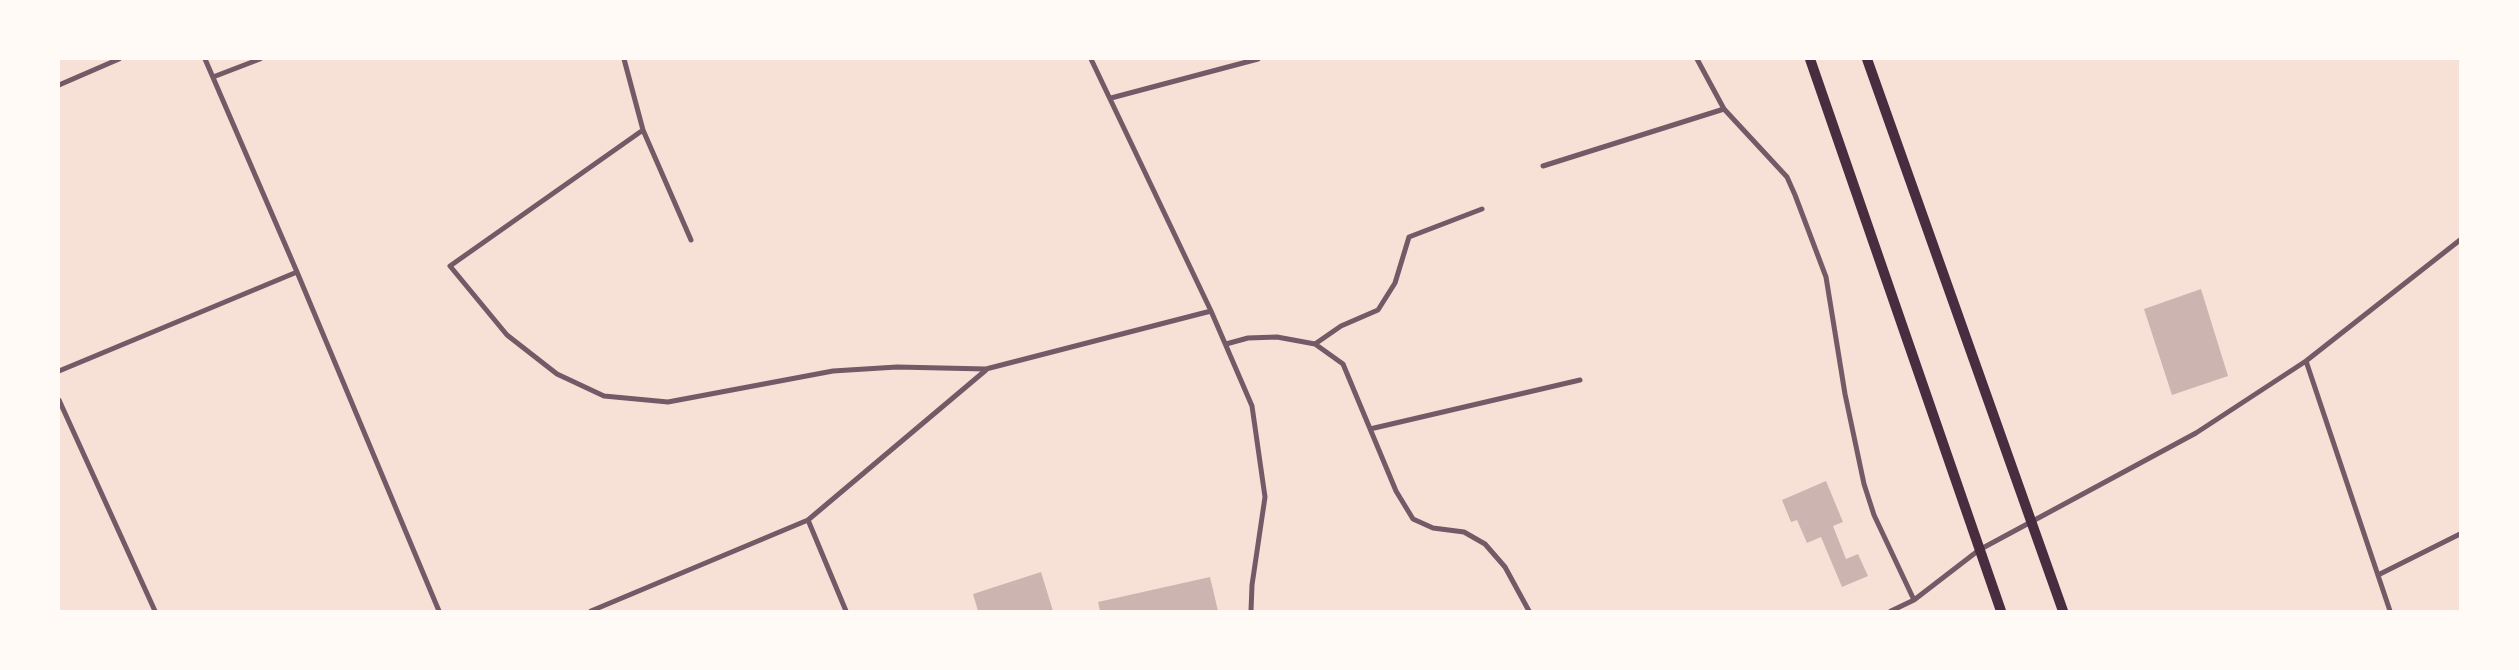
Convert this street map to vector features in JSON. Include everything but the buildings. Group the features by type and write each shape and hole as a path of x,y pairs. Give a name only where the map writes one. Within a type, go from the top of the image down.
{"main road":[{"path":"1810,59 2001,611"},
{"path":"1867,59 2063,611"}],"street":[{"path":"59,85 119,59"},
{"path":"205,59 297,272 439,611"},
{"path":"212,77 260,59"},
{"path":"624,59 643,130 691,240"},
{"path":"1091,59 1211,311 1252,406 1265,496 1252,585 1251,611"},
{"path":"1111,98 1258,59"},
{"path":"1697,59 1724,109 1786,177 1812,236 1827,284 1844,394 1864,484 1874,515 1914,600"},
{"path":"1543,166 1724,109"},
{"path":"643,130 450,266 508,335 557,374 604,396 668,402 833,371 897,367 986,369 1211,311"},
{"path":"1315,344 1341,326 1378,310 1395,283 1408,237 1482,209"},
{"path":"1892,611 1914,600 1952,573 1979,550 2196,433 2306,361 2460,240"},
{"path":"59,371 297,272"},
{"path":"1226,344 1248,338 1277,337 1315,344 1343,364 1396,491 1413,520 1433,528 1464,532 1485,544 1505,567 1529,611"},
{"path":"2306,361 2390,611"},
{"path":"591,611 808,520 986,369"},
{"path":"1370,429 1580,380"},
{"path":"59,400 155,611"},
{"path":"808,520 846,611"},
{"path":"2378,575 2460,534"}]}
